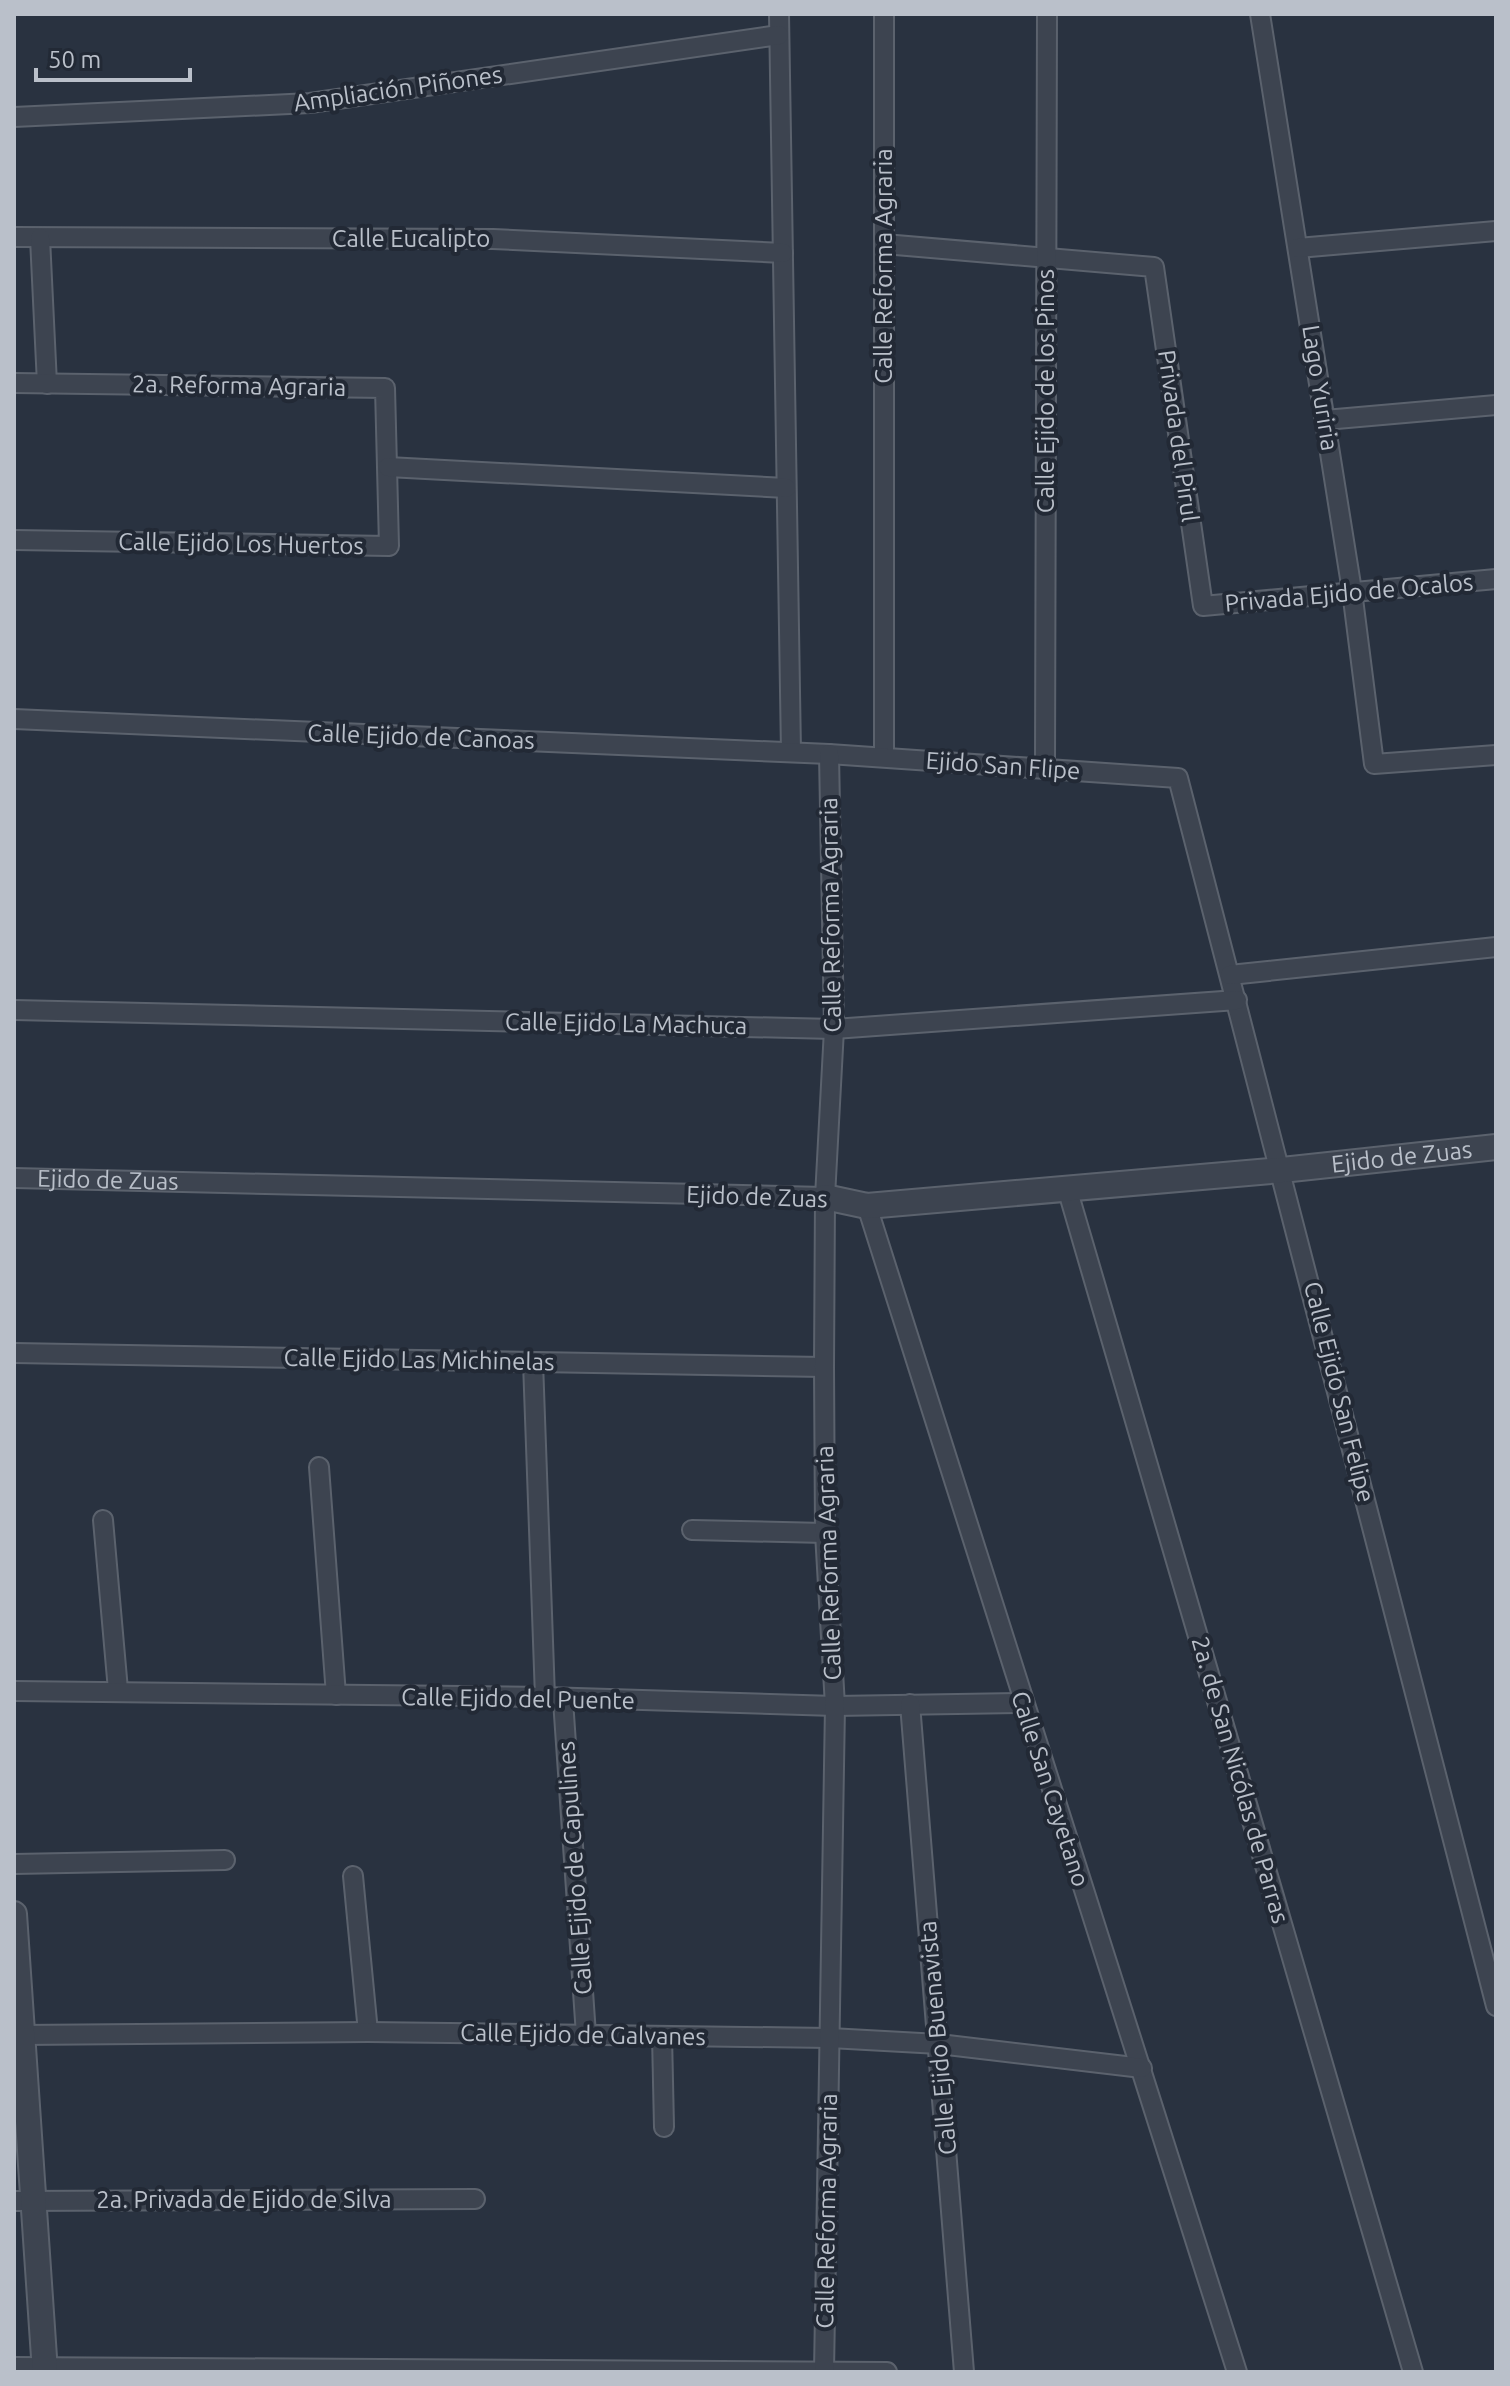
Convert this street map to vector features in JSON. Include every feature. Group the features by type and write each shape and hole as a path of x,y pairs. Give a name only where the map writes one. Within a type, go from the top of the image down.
{"street":[{"path":"779,14 791,752"},
{"name":"Calle Reforma Agraria","path":"884,14 884,757"},
{"name":"Calle Ejido de los Pinos","path":"1045,769 1047,14"},
{"name":"Lago Yuriria","path":"1260,14 1352,591 1374,764 1496,755"},
{"name":"Ampliación Piñones","path":"14,117 310,103 779,35"},
{"path":"1298,248 1496,231"},
{"name":"Calle Eucalipto","path":"14,237 493,239 783,253"},
{"path":"40,238 47,384"},
{"path":"884,244 1046,257"},
{"name":"Privada del Pirul","path":"1046,257 1154,267 1203,606"},
{"name":"2a. Reforma Agraria","path":"14,383 385,388 388,467"},
{"path":"1325,420 1496,405"},
{"path":"388,467 786,488"},
{"name":"Calle Ejido Los Huertos","path":"14,540 389,546 388,467"},
{"name":"Privada Ejido de Ocalos","path":"1203,606 1496,579"},
{"name":"Calle Ejido de Canoas","path":"14,719 829,754"},
{"name":"Calle Reforma Agraria","path":"824,2371 835,1706 825,1533 825,1197 834,1029 829,754"},
{"name":"Ejido San Flipe","path":"829,754 1178,778"},
{"name":"Calle Ejido San Felipe","path":"1178,778 1282,1170 1496,2006"},
{"path":"1230,975 1496,947"},
{"name":"Calle Ejido La Machuca","path":"14,1010 834,1029 1237,1000"},
{"name":"Ejido de Zuas","path":"14,1178 825,1197 867,1206 1282,1170 1496,1147"},
{"name":"2a. de San Nicólas de Parras","path":"1067,1188 1413,2372"},
{"name":"Calle San Cayetano","path":"867,1206 1021,1703 1142,2068 1237,2372"},
{"name":"Calle Ejido Las Michinelas","path":"14,1353 824,1367"},
{"name":"Calle Ejido de Capulines","path":"533,1362 554,1698 586,2035"},
{"path":"319,1467 336,1695"},
{"path":"103,1520 118,1690"},
{"path":"692,1530 825,1533"},
{"name":"Calle Ejido del Puente","path":"14,1691 118,1690 835,1706 1021,1703"},
{"name":"Calle Ejido Buenavista","path":"910,1704 964,2372"},
{"path":"14,1864 225,1860"},
{"path":"353,1876 368,2032"},
{"path":"14,1914 22,2035 25,2201 45,2370"},
{"name":"Calle Ejido de Galvanes","path":"22,2035 368,2032 830,2038 939,2044 1142,2068"},
{"path":"662,2036 664,2127"},
{"name":"2a. Privada de Ejido de Silva","path":"25,2201 475,2199"},
{"path":"14,2367 45,2370 887,2372"}]}
